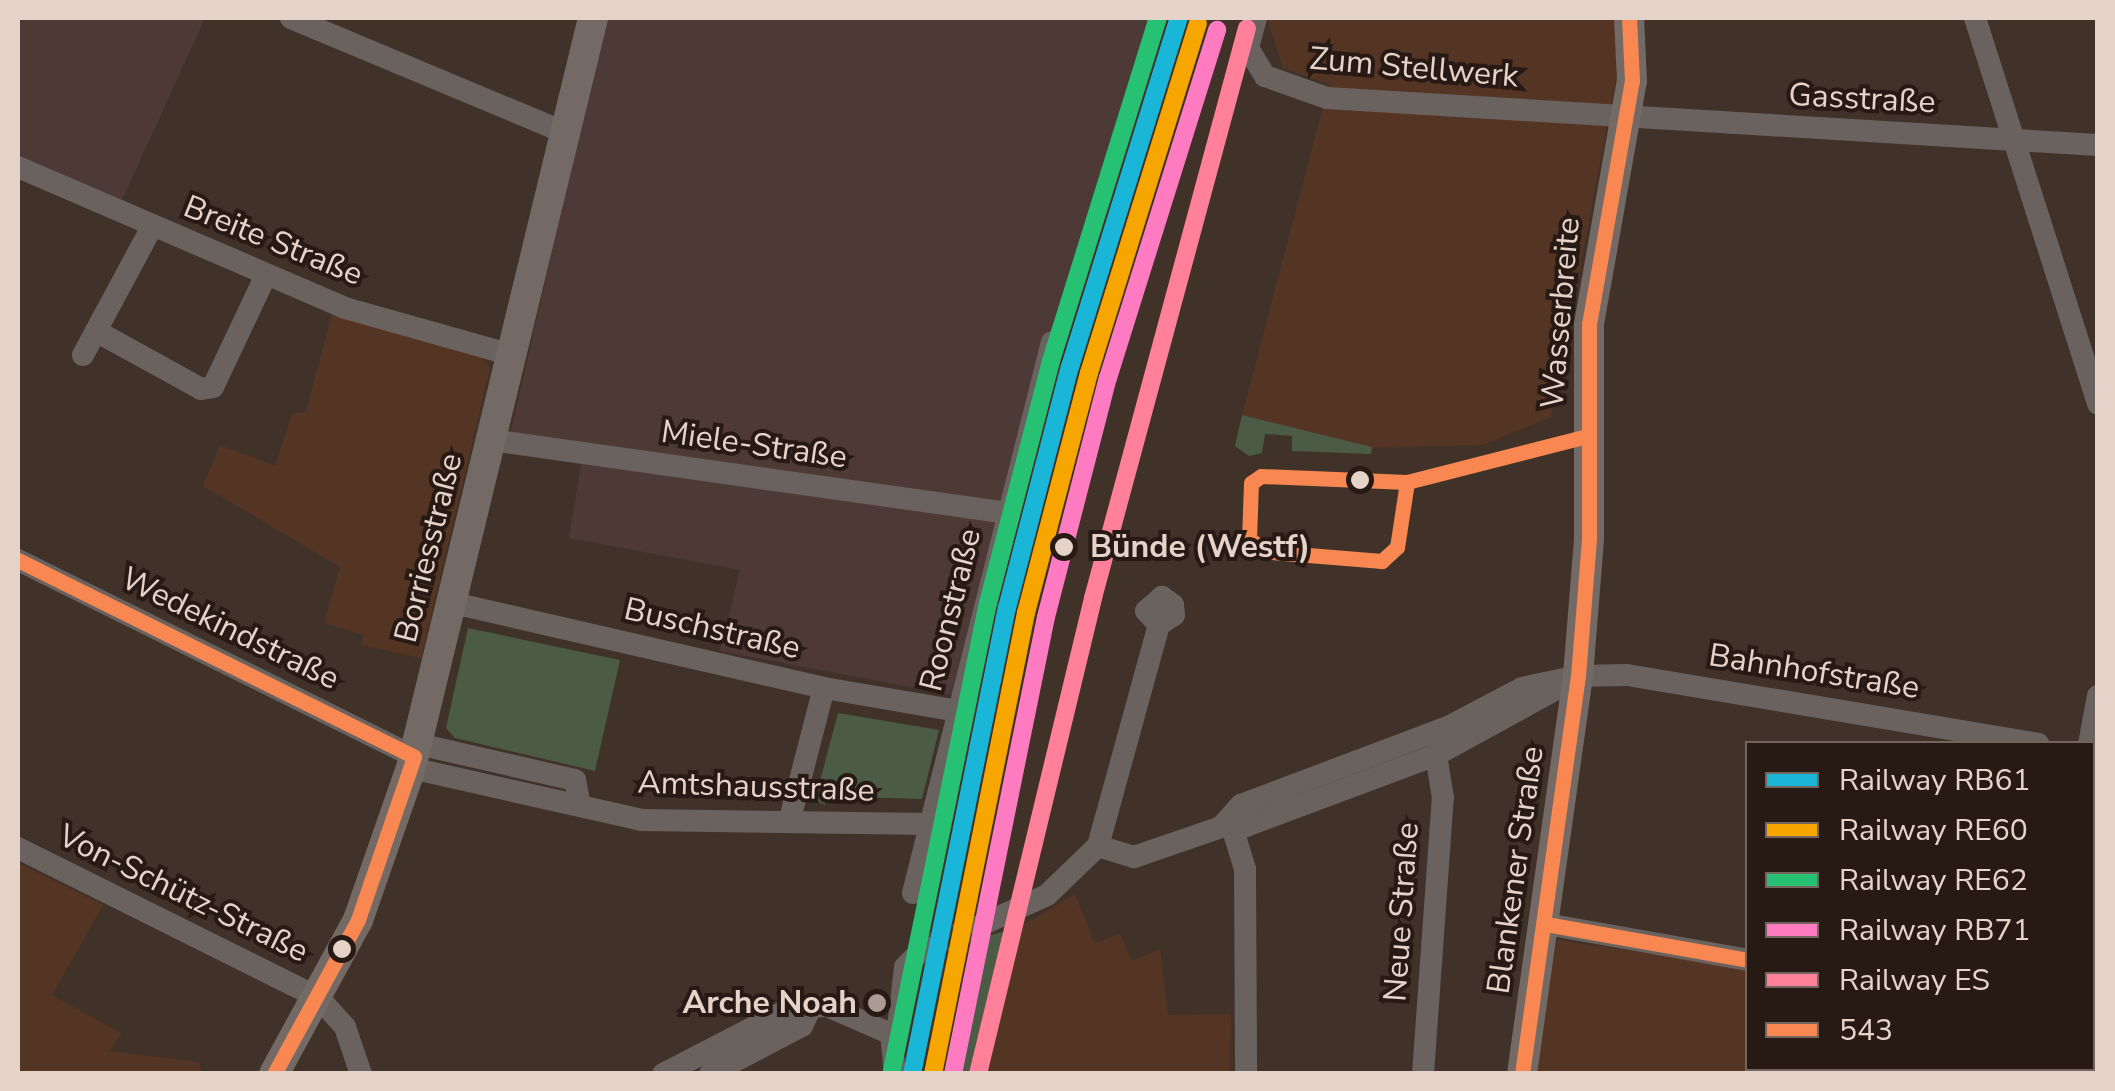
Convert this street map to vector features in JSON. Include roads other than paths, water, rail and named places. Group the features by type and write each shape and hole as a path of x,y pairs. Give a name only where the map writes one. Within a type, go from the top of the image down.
{"main road":[{"name":"Borriesstraße","path":"274,1074 320,998 389,843 453,603 593,18"},
{"name":"Wasserbreite","path":"1578,676 1589,539 1589,324 1633,66 1629,18"},
{"name":"Blankener Straße","path":"1522,1074 1578,676"}],"street":[{"path":"291,18 566,133"},
{"name":"Zum Stellwerk","path":"1256,18 1248,48 1265,76 1286,87 1348,101 1624,116"},
{"path":"1974,18 2098,404"},
{"name":"Gasstraße","path":"1624,116 2098,144"},
{"name":"Breite Straße","path":"18,167 345,308 512,355"},
{"path":"82,355 152,227"},
{"path":"96,331 200,389 213,387 266,275"},
{"name":"Roonstraße","path":"913,893 1052,342"},
{"name":"Miele-Straße","path":"491,440 1008,513"},
{"name":"Wedekindstraße","path":"18,560 414,756"},
{"name":"Buschstraße","path":"453,603 824,688 959,711"},
{"path":"979,926 1048,895 1098,846 1159,624"},
{"name":"Bahnhofstraße","path":"1098,846 1134,858 1230,820 1241,806 1450,726 1522,688 1578,676 1626,675 1909,732 2006,741"},
{"name":"Bahnhofstraße","path":"1230,820 1246,826 1436,756 1578,676"},
{"path":"790,819 824,688"},
{"path":"2090,741 2098,696"},
{"name":"Amtshausstraße","path":"414,756 575,780 580,805 642,820 790,819 930,824"},
{"name":"Neue Straße","path":"1422,1074 1443,798 1436,756"},
{"path":"1230,820 1245,869 1246,1074"},
{"name":"Von-Schütz-Straße","path":"18,848 320,998"},
{"path":"1546,924 1745,959"},
{"path":"891,1034 898,1028 905,967 925,947"},
{"path":"320,998 345,1026 361,1074"},
{"path":"663,1074 789,1009 809,1011 827,1006 891,1034"},
{"path":"710,1074 802,1026 809,1011"},
{"path":"891,1034 895,1074"}],"tunnel":[{"path":"925,947 979,926"}],"rail line":[{"name":"RE62","path":"892,1070 988,603 1051,361 1158,18"},
{"name":"RB61","path":"912,1074 1007,608 1070,367 1179,18"},
{"name":"RE60","path":"933,1074 1026,613 1089,373 1198,24"},
{"name":"ES","path":"978,1074 1093,598 1247,28"},
{"name":"RB71","path":"953,1074 1046,617 1108,378 1217,30"}],"place":[{"name":"Bünde (Westf)","path":"1064,547"},
{"name":"Arche Noah","path":"877,1003"}]}
